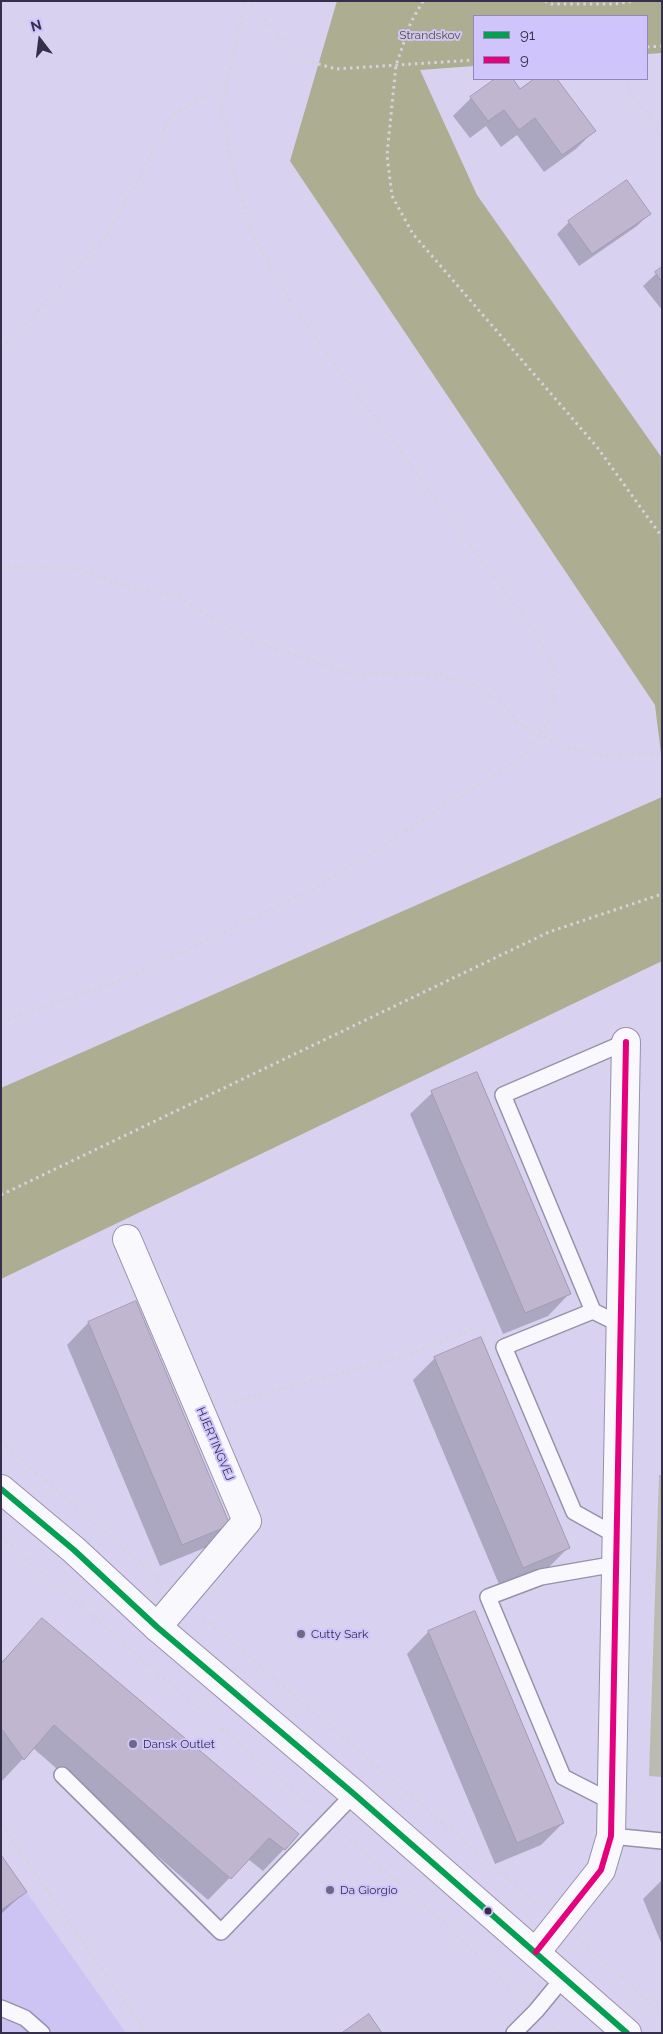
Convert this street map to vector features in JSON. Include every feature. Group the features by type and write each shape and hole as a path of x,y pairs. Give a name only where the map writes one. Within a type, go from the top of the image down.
{"street":[{"path":"536,1952 601,1870 611,1836 626,1042"},
{"name":"HJERTINGVEJ","path":"127,1239 248,1521 157,1627"},
{"path":"1,1489 74,1550 157,1627 354,1794 627,2033"}],"lane":[{"path":"621,1325 593,1312 503,1095 626,1042"},
{"path":"593,1312 504,1347 574,1512 617,1536"},
{"path":"612,1802 563,1777 488,1597 541,1576 616,1564"},
{"path":"62,1775 221,1932 354,1794"},
{"path":"611,1836 662,1841"},
{"path":"514,2033 536,2011 564,1977"},
{"path":"1,2008 25,2018 42,2033"}],"path":[{"path":"246,1 304,60 336,69 473,60"},
{"path":"1,1021 120,981 314,889 524,756 548,723 555,692 552,661 530,624 298,316 251,231 233,170 222,108 246,1"},
{"path":"423,1 411,22 396,66 387,155 392,196 413,234 597,447 662,537"},
{"path":"545,1 551,4 615,4 634,1"},
{"path":"648,47 662,46"},
{"path":"624,80 662,136"},
{"path":"1,348 48,300 105,236 174,114 228,81"},
{"path":"1,567 78,568 120,585 178,596 251,641 350,673 437,673 470,683 503,704 518,723 560,746 607,756 662,753"},
{"path":"1,1195 549,932 662,894"},
{"path":"200,1411 406,1356 479,1328 504,1347"},
{"path":"1,1442 662,2013"},
{"path":"1,1537 440,1918 503,1983 561,2033"},
{"path":"1,1824 147,2033"}],"shaded area":[{"path":"659,1475 662,1475 662,1777 649,1776"},
{"path":"1,1856 126,2033 1,2033"}],"green space":[{"name":"Strandskov","path":"337,1 662,1 662,53 648,54 648,15 473,15 473,66 420,70 477,195 662,458 662,762 655,705 290,161"},
{"path":"662,797 662,961 1,1279 1,1088"}],"building":[{"path":"494,80 514,80 520,89 533,80 558,80 596,131 562,155 535,118 519,130 504,110 488,121 470,97"},
{"path":"627,180 651,214 592,254 568,221"},
{"path":"662,267 662,282 655,272"},
{"path":"477,1072 571,1294 525,1313 431,1091"},
{"path":"136,1301 230,1525 182,1545 88,1322"},
{"path":"481,1337 570,1548 523,1568 434,1357"},
{"path":"475,1611 564,1823 517,1843 428,1631"},
{"name":"Dansk Outlet","path":"42,1618 299,1834 285,1850 269,1838 231,1879 54,1725 24,1760 1,1728 1,1664"},
{"path":"1,1855 27,1892 1,1910"},
{"path":"369,2014 382,2033 342,2033"}],"transit line":[{"name":"9","path":"536,1952 601,1870 611,1836 626,1042"},
{"name":"91","path":"1,1489 74,1550 157,1627 354,1794 627,2033"}],"place":[{"name":"Cutty Sark","path":"301,1634"},
{"name":"Dansk Outlet","path":"133,1744"},
{"name":"Da Giorgio","path":"330,1890"}]}
